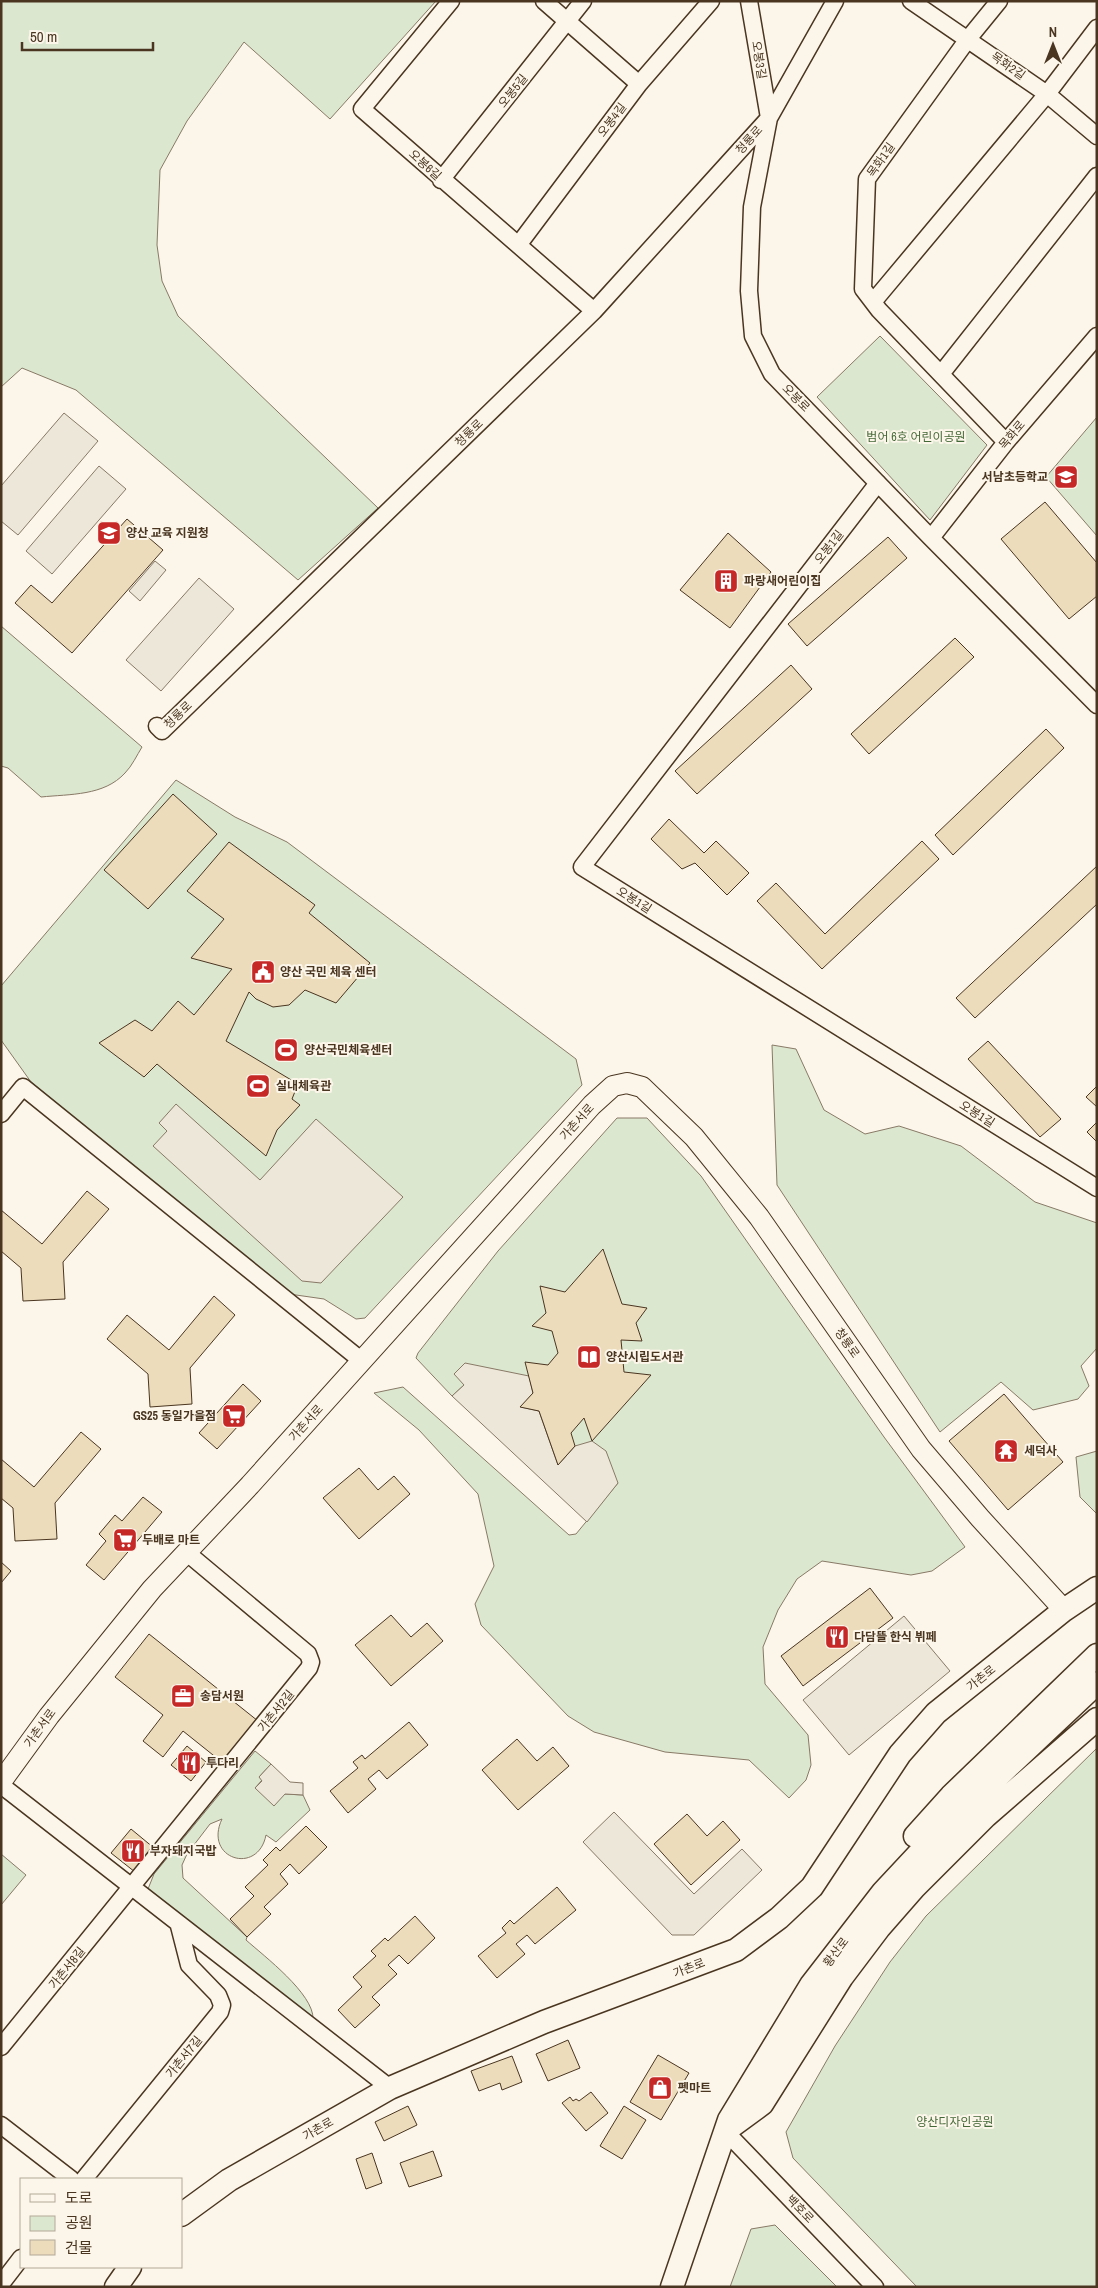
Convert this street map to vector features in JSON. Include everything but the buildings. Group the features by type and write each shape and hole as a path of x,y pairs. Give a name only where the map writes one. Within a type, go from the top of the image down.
{"main road":[{"name":"가촌로","path":"182,2214 229,2180 390,2088 544,2022 736,1950 779,1918 812,1887 900,1754 936,1713 1064,1610 1097,1588"},
{"path":"726,2131 725,2103 757,2045 802,1971 877,1877 951,1796 1097,1655"},
{"name":"황산로","path":"672,2287 729,2120 811,1985 883,1892 939,1832 1097,1683"},
{"path":"726,2131 762,2104 842,1977 879,1928 914,1888 986,1816 1097,1719"},
{"path":"116,2287 129,2268"}],"street":[{"name":"오봉6길","path":"451,1 362,109 441,180 519,244 594,311"},
{"path":"544,1 639,84"},
{"name":"오봉5길","path":"441,180 583,1"},
{"name":"오봉4길","path":"519,244 639,84 711,1"},
{"name":"오봉3길","path":"749,1 768,118"},
{"name":"오봉로","path":"835,1 768,118 752,207 749,291 754,336 772,374 931,538 1097,704"},
{"name":"목화2길","path":"911,1 1047,94 1097,136"},
{"path":"968,39 998,1"},
{"path":"873,302 1047,94 1097,28"},
{"name":"목화1길","path":"968,39 867,179 863,289 873,302 1006,442"},
{"name":"청룡로","path":"157,726 162,731 594,311 768,118"},
{"path":"942,374 1097,176"},
{"name":"목화로","path":"931,538 1006,442 1097,336"},
{"name":"오봉1길","path":"878,483 582,867 1097,1188"},
{"name":"청룡로","path":"627,1083 642,1087 694,1136 759,1217 921,1449 980,1518 1064,1610"},
{"name":"가촌서로","path":"1,1784 48,1716 152,1589 250,1485 592,1105 613,1086 627,1083"},
{"path":"1,1114 23,1087 362,1361"},
{"name":"가촌서2길","path":"132,1889 307,1674 311,1662 308,1654 186,1552"},
{"path":"1,1784 179,1926 390,2088"},
{"name":"가촌서8길","path":"1,2047 132,1889"},
{"name":"가촌서7길","path":"85,2178 220,2012 222,2005 218,1995 189,1965 179,1926"},
{"path":"1,2125 70,2178"},
{"name":"백호로","path":"726,2131 875,2287"},
{"path":"1,2284 20,2259"}],"green space":[{"path":"1,1 436,1 330,119 244,42 187,121 160,170 157,245 162,281 178,316 378,508 298,580 76,390 22,368 1,387"},
{"name":"범어 6호 어린이공원","path":"880,336 987,445 930,520 817,397"},
{"path":"1097,417 1097,536 1046,477"},
{"path":"1,626 142,747 130,767 117,781 97,790 41,797 8,768 1,766"},
{"name":"양산국민체육센터","path":"176,780 235,817 287,842 576,1059 582,1085 365,1318 356,1319 324,1299 289,1294 31,1082 1,1040 1,986"},
{"path":"772,1045 796,1049 824,1110 865,1134 899,1126 961,1146 1035,1202 1097,1223 1097,1348 1081,1366 1089,1386 1078,1399 1033,1410 1001,1382 940,1432 777,1185"},
{"path":"617,1118 647,1118 701,1176 884,1437 965,1547 932,1571 911,1575 822,1561 797,1579 778,1610 763,1647 765,1684 808,1735 811,1765 806,1780 789,1798 749,1760 665,1752 594,1732 568,1716 481,1625 475,1604 494,1566 478,1494 419,1430 374,1393 403,1387 569,1535 576,1534 618,1483 558,1465 520,1407 464,1385 452,1396 416,1358 498,1251"},
{"path":"1097,1451 1097,1514 1080,1497 1076,1457"},
{"name":"양산디자인공원","path":"1097,1748 1097,2287 917,2287 793,2158 786,2132 835,2046 890,1962 926,1916"},
{"path":"255,1751 271,1764 259,1777 262,1780 255,1788 285,1794 303,1795 310,1810 276,1842 266,1835 261,1848 253,1855 244,1859 234,1857 225,1852 220,1844 218,1833 222,1819 210,1824 187,1854 182,1865 183,1878 247,1937 246,1940 287,1976 305,1998 311,2009 313,2019 152,1895 148,1889 154,1874"},
{"path":"1,1854 26,1875 1,1905"},
{"path":"775,2225 837,2287 730,2287 751,2229"}],"shaded area":[{"path":"64,413 98,441 18,535 1,521 1,486"},
{"path":"99,466 126,489 52,574 26,551"},
{"path":"155,561 166,570 140,601 129,591"},
{"path":"199,578 234,609 161,691 126,660"},
{"path":"176,1104 260,1180 316,1119 403,1197 321,1283 302,1281 153,1146 167,1131 159,1123"},
{"path":"465,1363 529,1376 533,1393 521,1407 539,1411 558,1465 575,1446 592,1441 606,1451 618,1483 587,1522 452,1396 464,1385 454,1374"},
{"path":"904,1616 950,1671 849,1755 803,1700"},
{"path":"271,1764 290,1782 303,1783 303,1795 285,1794 274,1806 255,1788 262,1781 259,1777"},
{"path":"614,1812 694,1894 742,1849 762,1870 694,1935 672,1935 583,1842"}],"place":[{"name":"서남초등학교","path":"1066,477"},
{"name":"양산 교육 지원청","path":"109,533"},
{"name":"파랑새어린이집","path":"726,581"},
{"name":"양산 국민 체육 센터","path":"263,972"},
{"name":"양산국민체육센터","path":"286,1050"},
{"name":"실내체육관","path":"258,1086"},
{"name":"양산시립도서관","path":"589,1357"},
{"name":"GS25 동일가을점","path":"234,1416"},
{"name":"세덕사","path":"1006,1451"},
{"name":"두배로 마트","path":"125,1540"},
{"name":"다담뜰 한식 뷔페","path":"837,1637"},
{"name":"송담서원","path":"183,1696"},
{"name":"투다리","path":"189,1763"},
{"name":"부자돼지국밥","path":"133,1851"},
{"name":"펫마트","path":"660,2088"}]}
